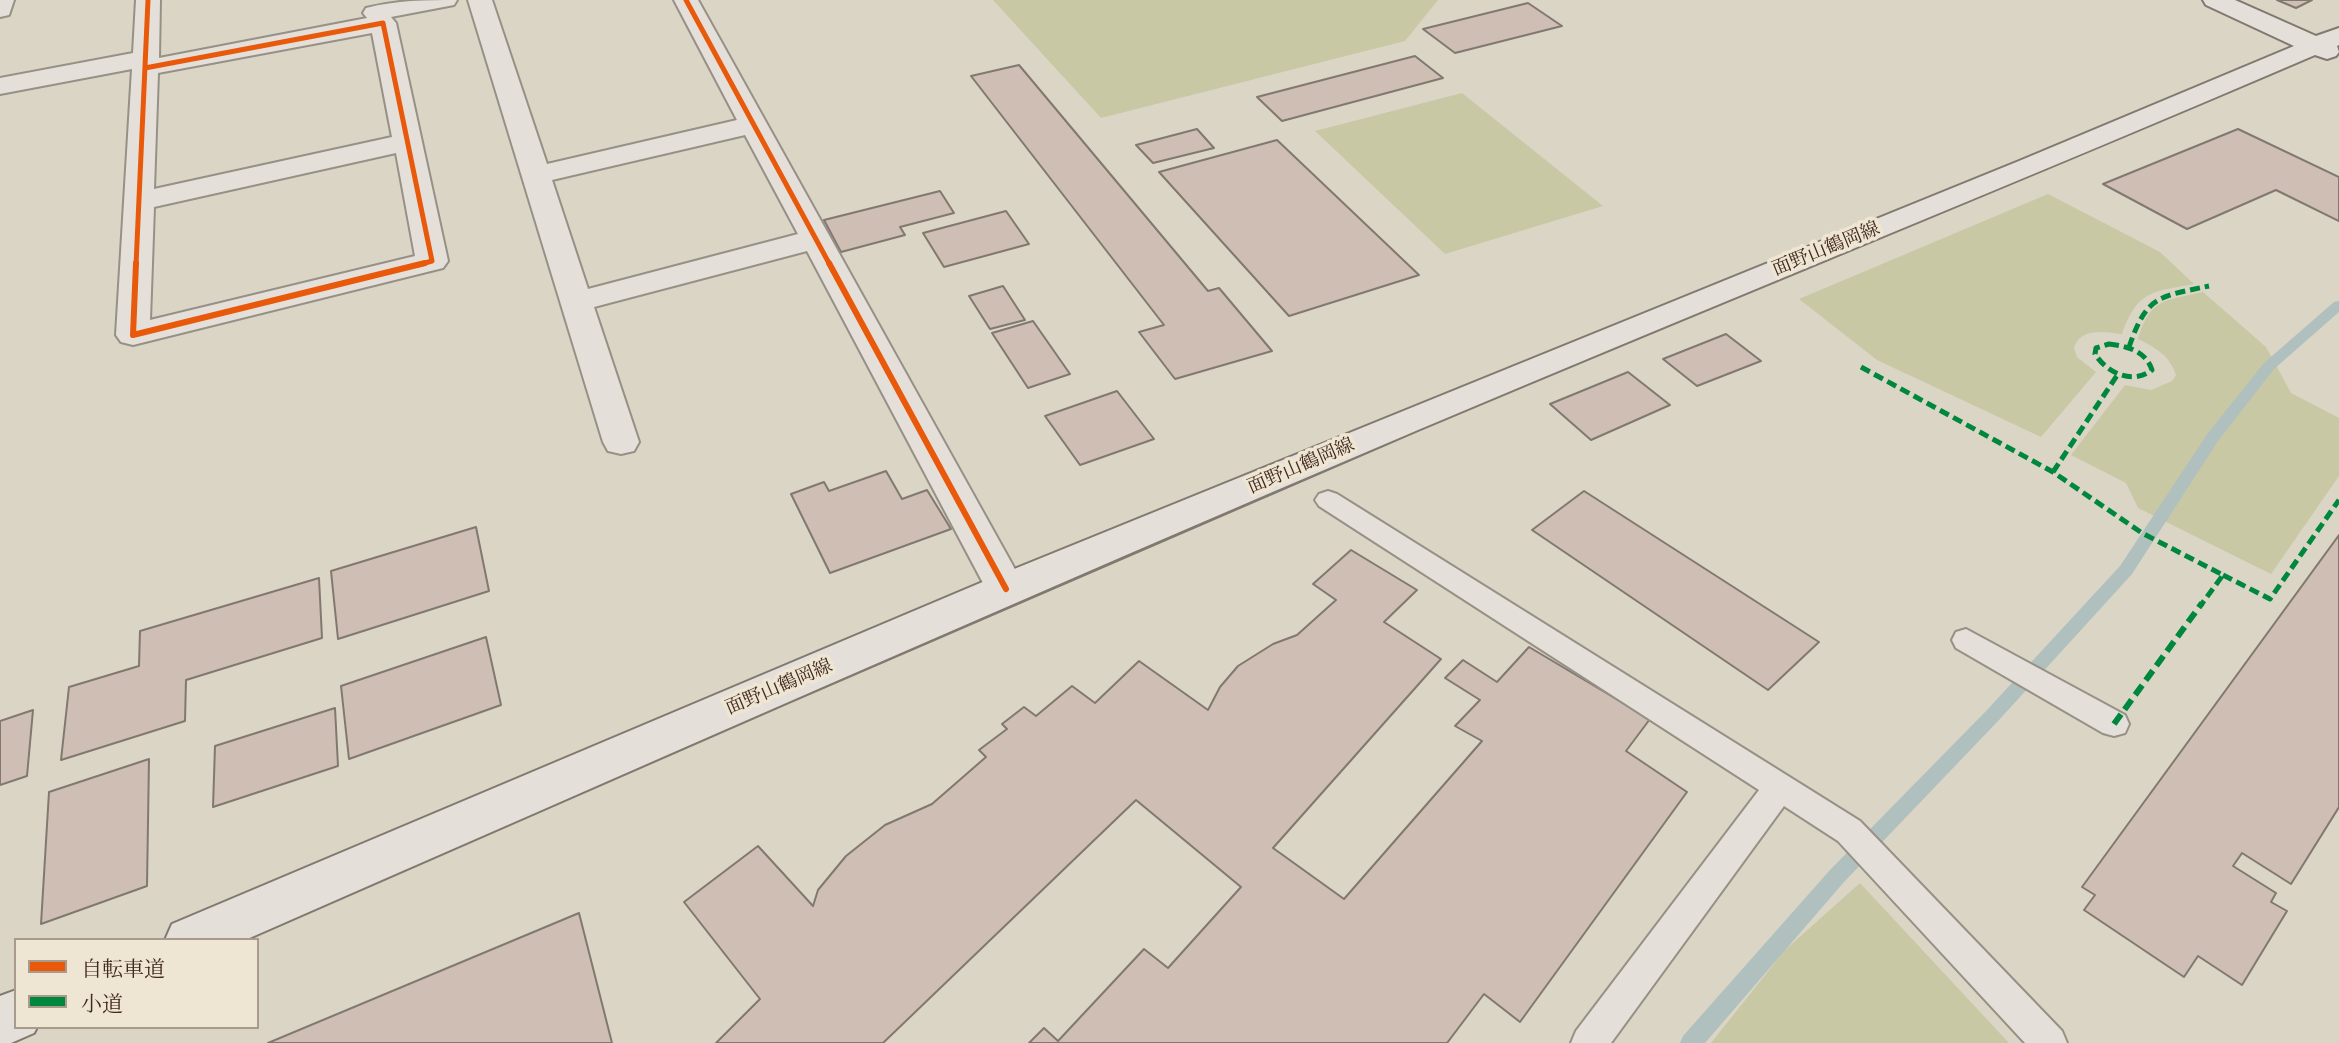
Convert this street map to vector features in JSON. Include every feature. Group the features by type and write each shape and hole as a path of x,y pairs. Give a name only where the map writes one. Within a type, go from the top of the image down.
{"street":[{"path":"0,10 2,0"},
{"path":"148,0 133,335 432,261 383,23 375,12"},
{"path":"0,86 145,63 375,12 445,0"},
{"path":"480,0 621,442"},
{"path":"686,0 1006,589"},
{"name":"面野山鶴岡線","path":"2214,0 2331,46"},
{"name":"面野山鶴岡線","path":"195,938 1006,589 1463,398 2331,46"},
{"path":"536,175 753,125"},
{"path":"139,201 408,142"},
{"path":"576,302 816,239"}],"lane":[{"path":"1328,500 1849,831 2049,1043"},
{"path":"1966,640 2114,724"},
{"path":"1589,1043 1780,787"}],"green space":[{"path":"993,0 1438,0 1405,41 1101,118"},
{"path":"1462,93 1603,206 1445,254 1315,131"},
{"path":"2048,194 2160,252 2194,284 2148,296 2134,309 2122,334 2094,332 2082,336 2074,347 2077,357 2096,372 2041,437 1877,360 1799,299"},
{"path":"2203,292 2266,347 2291,393 2339,418 2339,476 2271,574 2138,508 2126,483 2071,455 2125,385 2151,390 2172,381 2176,375 2166,357 2138,339 2154,308 2169,300"},
{"path":"1860,883 2009,1043 1711,1043 1785,950"}],"building":[{"path":"2277,0 2312,0 2296,8"},
{"path":"1528,3 1562,26 1455,53 1423,29"},
{"path":"1415,56 1443,78 1282,121 1257,97"},
{"path":"1019,65 1208,291 1219,288 1272,351 1175,379 1139,332 1164,325 971,76"},
{"path":"1197,129 1214,148 1153,163 1136,145"},
{"path":"2238,129 2339,177 2339,221 2276,190 2187,229 2103,184"},
{"path":"1277,140 1419,275 1289,316 1159,172"},
{"path":"940,191 954,213 900,227 905,235 841,252 824,220"},
{"path":"1006,211 1029,244 944,267 923,233"},
{"path":"1003,286 1025,320 990,329 969,296"},
{"path":"1033,321 1070,374 1028,388 992,333"},
{"path":"1726,334 1761,361 1697,386 1663,359"},
{"path":"1628,372 1670,405 1591,440 1550,404"},
{"path":"1117,391 1154,439 1080,465 1045,416"},
{"path":"886,471 902,499 927,490 951,529 830,573 791,494 824,482 829,491"},
{"path":"1584,491 1819,642 1768,690 1532,530"},
{"path":"476,527 489,591 338,639 331,571"},
{"path":"2339,535 2339,807 2291,884 2242,853 2233,866 2276,893 2271,902 2287,911 2242,985 2198,956 2184,977 2084,910 2095,895 2082,887"},
{"path":"1351,550 1417,590 1384,622 1441,659 1273,848 1344,899 1482,741 1455,726 1480,700 1445,678 1463,660 1497,682 1529,647 1650,719 1626,751 1687,792 1520,1022 1484,994 1447,1043 1029,1043 1044,1028 1058,1041 1144,949 1168,968 1241,887 1136,800 883,1043 716,1043 760,999 684,902 758,846 813,906 818,890 846,856 885,825 932,804 986,757 979,750 1007,729 1002,724 1024,707 1036,716 1072,686 1095,703 1139,661 1208,710 1220,687 1238,666 1273,644 1297,635 1336,600 1313,584"},
{"path":"319,578 322,638 186,680 185,721 61,760 69,687 139,666 140,631"},
{"path":"486,637 501,705 349,759 341,686"},
{"path":"335,708 338,766 213,807 215,746"},
{"path":"33,710 27,776 0,785 0,721"},
{"path":"149,759 147,886 41,924 49,792"},
{"path":"579,913 612,1043 268,1043"}],"waterway":[{"path":"1691,1043 1837,876 1993,715 2126,570 2213,437 2269,366 2339,305"}],"marked path":[{"path":"2129,347 2141,316 2148,306 2165,296 2209,286"},
{"path":"2109,344 2142,354 2152,370 2138,377 2129,377 2113,371 2099,361 2095,354 2096,348 2109,344"},
{"path":"1861,367 2053,472 2142,533 2223,575 2114,724"},
{"path":"2053,472 2118,374"},
{"path":"2223,575 2270,599 2339,500"}],"cycle path":[{"path":"145,68 383,23 432,261 133,335 148,0"},
{"path":"686,0 1006,589"}]}
